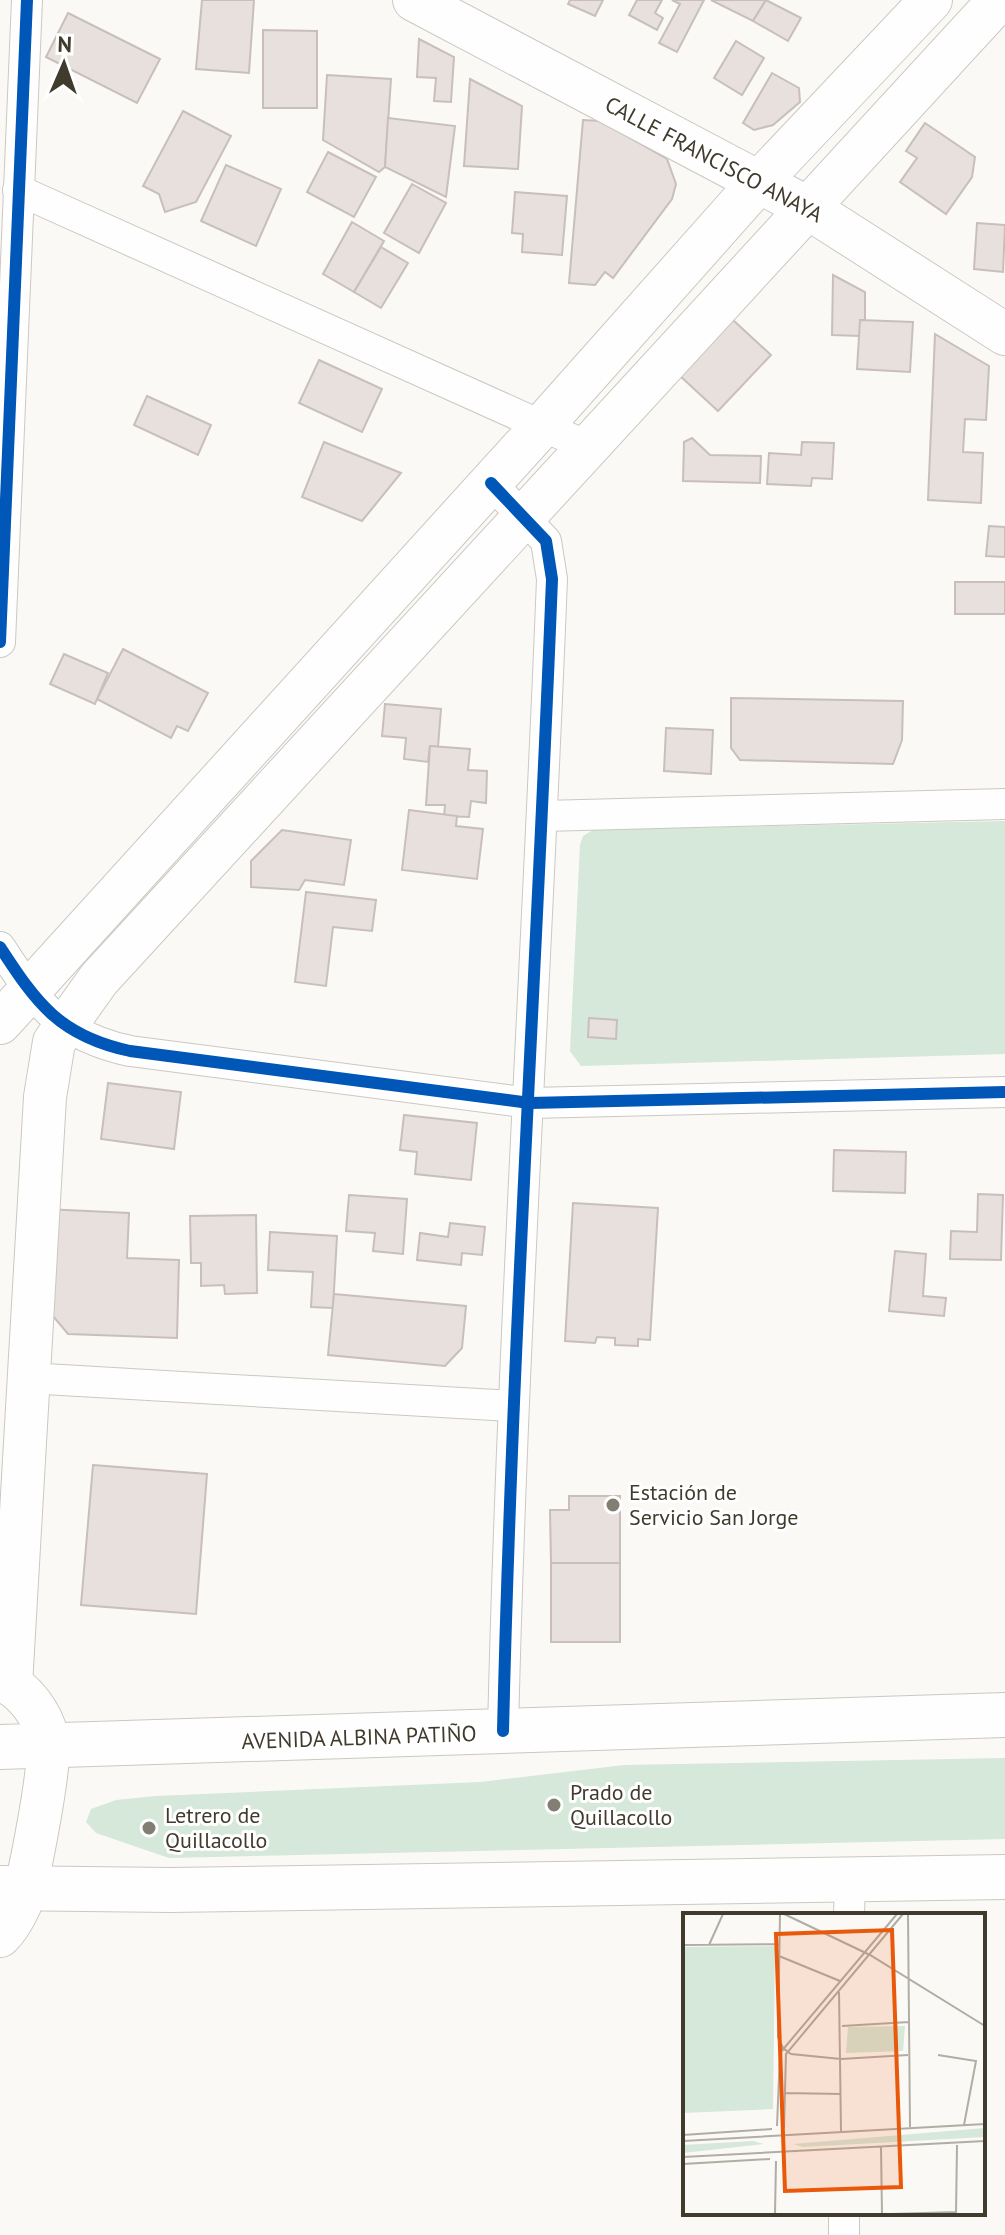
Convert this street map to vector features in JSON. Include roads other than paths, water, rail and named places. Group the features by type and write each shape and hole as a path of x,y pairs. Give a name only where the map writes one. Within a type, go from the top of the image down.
{"highway":[{"name":"AVENIDA ALBINA PATIÑO","path":"0,1747 1005,1715"},
{"path":"12,1888 850,1898 1005,1877"}],"main road":[{"name":"CALLE FRANCISCO ANAYA","path":"414,0 808,208 1005,334"},
{"path":"0,1023 491,483 758,183 931,0"},
{"path":"0,1936 21,1903 12,1888 49,1762 49,1746 38,1713 23,1693 6,1681 45,1097 54,1042 99,979 999,0"}],"street":[{"path":"0,642 18,190 11,84 27,0"},
{"path":"18,190 587,446"},
{"path":"491,483 546,541 552,579 530,1103 512,1406 503,1731"},
{"path":"543,816 1005,804"},
{"path":"0,947 28,989 65,1026 94,1043 130,1051 530,1103 1005,1092"},
{"path":"27,1378 512,1406"}],"place":[{"name":"Estación de Servicio San Jorge","path":"613,1505"},
{"name":"Prado de Quillacollo","path":"554,1805"},
{"name":"Letrero de Quillacollo","path":"149,1828"}]}
